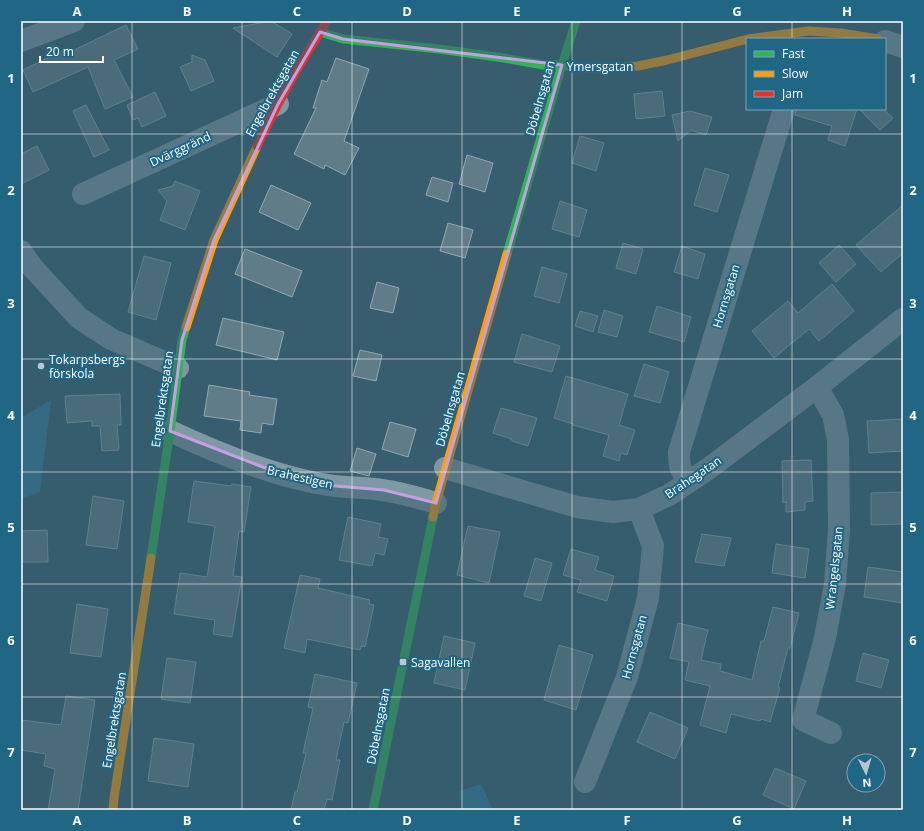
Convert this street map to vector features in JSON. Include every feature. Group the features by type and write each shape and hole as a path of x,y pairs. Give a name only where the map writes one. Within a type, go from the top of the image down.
{"street":[{"path":"21,41 74,21"},
{"name":"Engelbrektsgatan","path":"113,810 170,431 182,340 214,240 278,104 296,71 327,21"},
{"name":"Döbelnsgatan","path":"373,810 436,503 445,468 576,21"},
{"name":"Ymersgatan","path":"755,38 808,30 874,38"},
{"name":"Ymersgatan","path":"320,32 343,39 439,49 543,65 562,65 581,68 638,66 746,40"},
{"name":"Dvärggränd","path":"83,194 278,104"},
{"name":"Hornsgatan","path":"690,482 682,472 679,465 679,452 784,110"},
{"path":"21,251 33,268 78,318 111,339 178,368"},
{"name":"Brahegatan","path":"445,468 577,507 613,512 639,509 669,495 690,482 818,387 903,319"},
{"name":"Wrangelsgatan","path":"818,387 833,415 838,440 839,530 835,584 826,630 803,720 832,733"},
{"name":"Brahestigen","path":"170,431 255,466 286,476 323,485 384,490 436,503"},
{"name":"Hornsgatan","path":"585,782 627,678 648,598 653,546 639,509"}],"highlighted area":[{"path":"320,32 343,39 562,65 436,503 384,490 323,485 286,476 170,431 182,340 214,240 278,104"}],"shaded area":[{"path":"51,400 40,492 21,499 21,418"},
{"path":"481,784 493,810 460,810 460,791"}],"building":[{"path":"271,21 292,34 277,57 233,28"},
{"path":"126,25 138,49 114,60 133,97 105,109 88,67 33,92 23,70 68,48 70,52"},
{"path":"192,55 205,60 214,81 191,91 180,67 192,62"},
{"path":"336,58 369,69 344,141 359,148 345,175 325,165 324,169 294,154 316,108 313,108 322,80 327,82"},
{"path":"662,91 665,116 636,119 634,94"},
{"path":"155,92 166,116 142,127 138,118 133,120 127,105"},
{"path":"86,105 109,150 94,157 73,111"},
{"path":"796,110 857,110 845,146 828,140 832,126 795,115"},
{"path":"860,110 884,110 893,118 880,130"},
{"path":"690,111 712,117 706,135 691,130 678,141 672,115"},
{"path":"580,136 604,143 596,171 572,163"},
{"path":"37,146 49,170 21,184 21,154"},
{"path":"467,155 493,163 485,192 459,184"},
{"path":"705,168 729,175 717,212 694,205"},
{"path":"432,177 453,183 448,202 426,195"},
{"path":"175,181 200,191 185,230 160,220 167,201 158,190 173,186"},
{"path":"271,185 311,203 298,230 259,212"},
{"path":"560,201 587,210 579,237 552,229"},
{"path":"903,205 903,253 881,272 856,245"},
{"path":"448,223 473,230 465,258 440,251"},
{"path":"623,243 643,249 636,274 616,268"},
{"path":"839,245 856,264 836,282 819,263"},
{"path":"682,246 705,254 698,279 674,272"},
{"path":"245,249 302,271 292,297 235,274"},
{"path":"144,256 171,263 156,320 128,312"},
{"path":"542,267 567,274 559,303 534,296"},
{"path":"377,282 399,288 393,313 370,308"},
{"path":"832,284 854,311 819,341 809,329 774,358 752,331 788,301 798,313"},
{"path":"657,306 691,317 684,342 649,332"},
{"path":"604,310 623,316 617,337 598,332"},
{"path":"580,311 598,316 593,332 575,326"},
{"path":"223,318 284,332 277,360 216,345"},
{"path":"522,334 560,346 552,372 514,362"},
{"path":"360,350 382,355 376,381 353,376"},
{"path":"644,364 669,372 660,403 634,396"},
{"path":"566,376 628,394 619,425 635,430 627,455 621,453 619,461 603,456 609,435 554,418"},
{"path":"209,385 250,392 249,395 277,399 273,425 262,423 261,433 240,430 241,421 204,416"},
{"path":"120,394 121,425 117,425 119,450 102,451 100,426 92,426 92,421 67,423 65,396"},
{"path":"501,408 537,418 528,446 493,433"},
{"path":"903,419 903,451 869,453 867,421"},
{"path":"390,422 416,429 408,457 382,449"},
{"path":"357,448 376,454 369,476 350,471"},
{"path":"811,460 813,501 805,502 805,510 786,512 786,502 783,503 782,461"},
{"path":"194,481 251,487 244,532 239,531 233,576 242,577 232,637 213,634 215,620 174,614 180,573 207,577 215,526 188,522"},
{"path":"903,492 903,524 871,525 871,493"},
{"path":"93,496 124,501 117,549 86,545"},
{"path":"348,517 381,524 378,537 388,539 384,555 375,553 372,566 339,560"},
{"path":"468,526 500,532 489,583 457,575"},
{"path":"47,530 48,562 21,562 21,531"},
{"path":"702,534 731,538 724,566 695,562"},
{"path":"776,544 809,549 805,578 772,573"},
{"path":"571,549 599,557 595,570 614,576 607,601 577,592 581,580 563,575"},
{"path":"535,558 552,563 541,601 524,596"},
{"path":"868,567 903,572 903,603 864,597"},
{"path":"300,575 320,579 318,588 370,600 369,604 374,605 365,647 361,646 360,650 307,639 305,653 284,648"},
{"path":"77,604 108,609 101,657 70,653"},
{"path":"773,607 799,613 790,648 788,648 778,687 780,688 770,722 731,714 726,733 700,725 710,686 685,680 689,662 670,658 678,623 708,630 701,660 721,664 720,671 752,680 761,641 764,641"},
{"path":"444,636 475,643 465,690 434,683"},
{"path":"559,645 593,655 576,710 544,700"},
{"path":"863,653 889,660 881,688 856,681"},
{"path":"167,658 196,662 190,703 161,699"},
{"path":"315,674 357,683 348,723 344,722 336,760 340,760 332,800 327,799 324,810 291,810 295,792 297,792 306,753 303,753 313,708 308,707"},
{"path":"66,696 95,700 78,810 48,810 55,769 44,766 46,754 21,750 21,720 61,725"},
{"path":"650,712 688,728 675,759 637,742"},
{"path":"154,738 194,744 188,787 148,781"},
{"path":"775,768 806,781 794,809 763,795"}],"traffic: fast":[{"path":"507,254 576,21"},
{"path":"320,32 343,39 439,49 543,65 562,65 588,68"},
{"path":"151,558 182,340 186,327"},
{"path":"373,810 433,517"}],"traffic: slow":[{"path":"756,38 808,31 841,33 872,38"},
{"path":"588,68 638,66 746,40"},
{"path":"186,327 214,240 257,146"},
{"path":"433,517 507,254"},
{"path":"113,810 151,558"}],"traffic: jam":[{"path":"257,146 296,71 327,21"}],"place":[{"name":"Tokarpsbergs förskola","path":"41,366"},
{"name":"Sagavallen","path":"403,662"}]}
